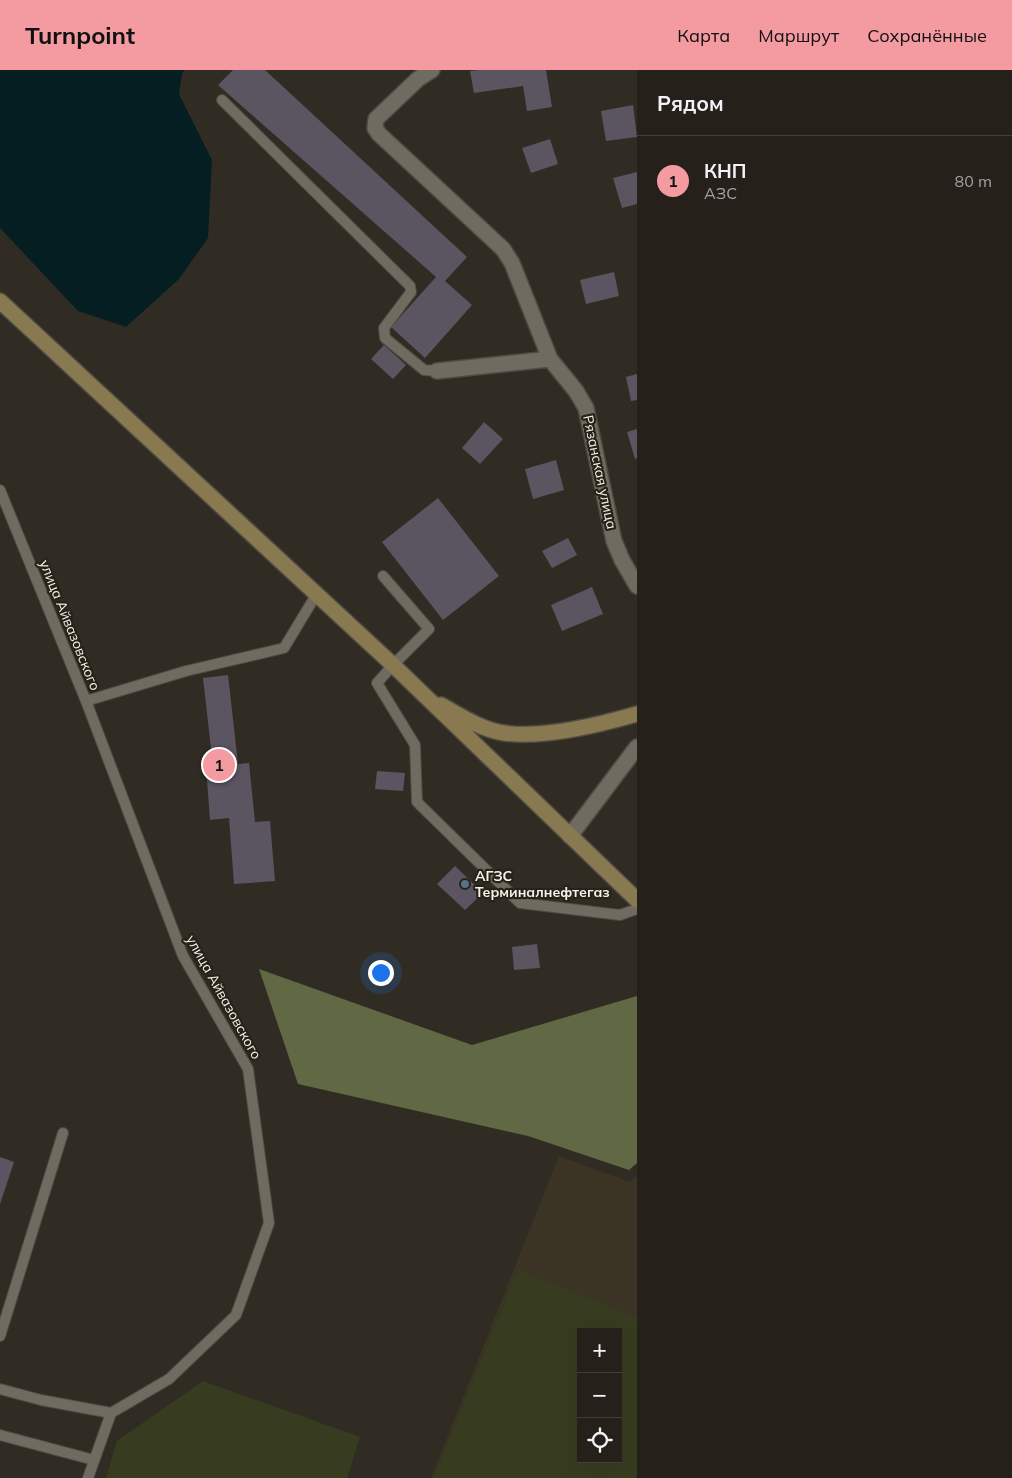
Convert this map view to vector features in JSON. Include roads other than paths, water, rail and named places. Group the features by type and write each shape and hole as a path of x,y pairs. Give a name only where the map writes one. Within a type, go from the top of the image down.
{"main road":[{"path":"0,300 393,665 637,900"},
{"path":"423,695 474,724 504,733 544,734 612,721 637,714"}],"street":[{"name":"Рязанская улица","path":"432,70 418,79 376,119 375,128 379,134 503,249 512,263 550,359 576,391 586,408 614,541 622,560 637,586"},
{"path":"437,371 550,359"},
{"path":"570,836 637,747"}],"lane":[{"path":"222,100 410,286 411,292 384,328 385,338 424,370 437,371"},
{"name":"улица Айвазовского","path":"0,490 86,701 183,956 248,1069 269,1223 236,1315 169,1379 111,1413"},
{"path":"383,576 429,629 377,683 415,745 417,802 520,903 620,915 637,908"},
{"path":"86,701 186,671 284,648 316,595"},
{"path":"0,1336 63,1133"},
{"path":"0,1389 40,1400 111,1413 88,1478"},
{"path":"0,1435 94,1460"}],"water":[{"path":"0,70 185,70 182,73 179,94 212,160 208,238 179,279 126,327 78,311 0,228"}],"place":[{"name":"КНП","path":"219,765"},
{"name":"АГЗС Терминалнефтегаз","path":"465,884"}]}
